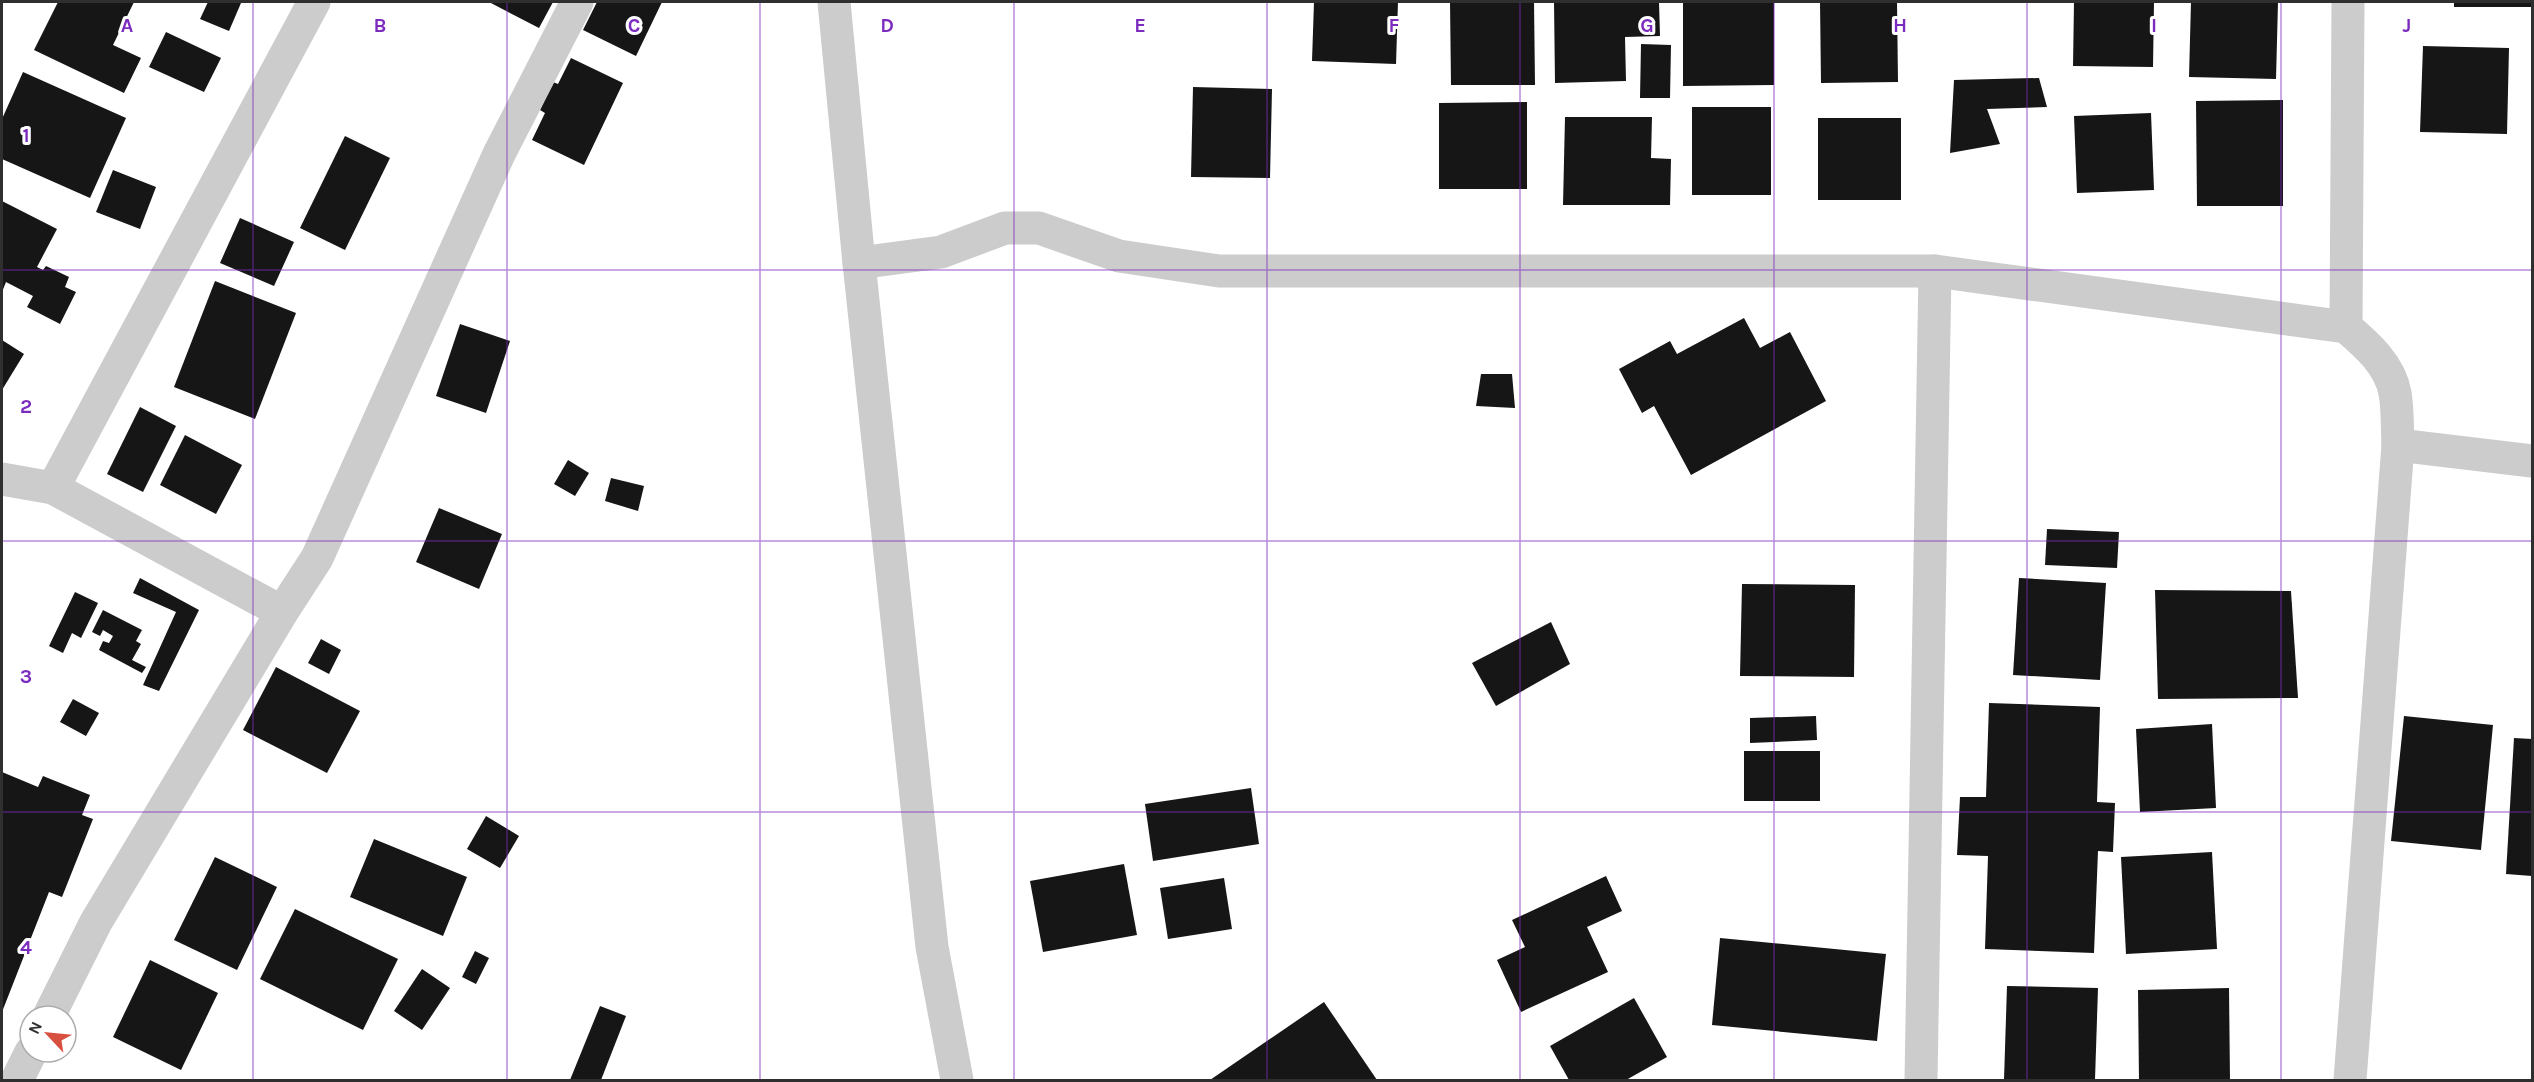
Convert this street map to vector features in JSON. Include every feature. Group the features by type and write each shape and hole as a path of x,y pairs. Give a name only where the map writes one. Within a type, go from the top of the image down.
{"street":[{"path":"53,488 314,2"},
{"path":"55,1004 96,922 316,558 499,154 577,2"},
{"path":"834,2 859,263 932,947 957,1080"},
{"path":"2346,327 2348,2"},
{"path":"859,263 941,252 1005,228 1039,228 1119,256 1219,271 1935,271 2346,327 2373,351 2385,369 2395,392 2398,445 2350,1080"},
{"path":"1921,1080 1935,271"},
{"path":"2398,445 2532,461"},
{"path":"2,479 53,488 282,612"},
{"path":"17,1080 25,1064"}],"building":[{"path":"58,2 134,2 113,45 141,58 124,93 34,50"},
{"path":"208,2 241,3 229,31 200,19"},
{"path":"489,2 553,2 539,28"},
{"path":"597,2 662,2 636,56 583,30"},
{"path":"1314,2 1398,2 1396,64 1312,61"},
{"path":"1450,2 1534,2 1535,85 1451,85"},
{"path":"1554,2 1659,2 1660,36 1625,37 1626,81 1555,83"},
{"path":"1683,2 1774,2 1774,85 1683,86"},
{"path":"1820,2 1897,2 1898,82 1821,83"},
{"path":"2074,2 2154,2 2153,67 2073,66"},
{"path":"2191,2 2278,2 2276,79 2189,77"},
{"path":"2454,2 2532,2 2532,7 2454,7"},
{"path":"166,32 221,58 204,92 149,67"},
{"path":"1641,44 1671,45 1670,98 1640,98"},
{"path":"2423,46 2509,48 2507,134 2420,132"},
{"path":"571,58 623,83 584,165 532,140 545,113 540,110 553,82 558,84"},
{"path":"23,72 126,118 90,198 2,159 2,119"},
{"path":"2039,78 2047,107 1987,109 2000,144 1950,153 1954,80"},
{"path":"1193,87 1272,89 1270,178 1191,177"},
{"path":"2283,100 2283,206 2197,206 2196,101"},
{"path":"1527,102 1527,189 1439,189 1439,103"},
{"path":"1692,107 1771,107 1771,195 1692,195"},
{"path":"2151,113 2154,190 2077,193 2074,116"},
{"path":"1565,117 1652,117 1651,158 1671,159 1670,205 1563,205"},
{"path":"1818,118 1901,118 1901,200 1818,200"},
{"path":"345,136 390,158 345,250 300,228"},
{"path":"113,170 156,187 140,229 96,212"},
{"path":"2,201 57,229 37,267 43,270 46,266 69,277 65,287 76,292 60,324 27,307 33,296 6,282 2,292"},
{"path":"240,218 294,242 274,286 220,263"},
{"path":"215,281 296,313 255,419 174,387"},
{"path":"1744,318 1760,348 1790,332 1826,401 1691,475 1654,406 1642,413 1619,369 1670,341 1677,354"},
{"path":"460,324 510,341 486,413 436,396"},
{"path":"2,340 24,354 2,390"},
{"path":"1481,374 1512,374 1515,408 1476,406"},
{"path":"140,407 176,426 143,492 107,474"},
{"path":"185,435 242,465 216,514 160,485"},
{"path":"568,460 589,473 575,496 554,484"},
{"path":"611,478 644,486 638,511 605,501"},
{"path":"439,508 502,534 479,589 416,562"},
{"path":"2047,529 2119,532 2117,568 2045,565"},
{"path":"140,578 199,610 159,691 143,685 176,612 133,593"},
{"path":"2019,578 2106,583 2100,680 2013,675"},
{"path":"1742,584 1855,585 1854,677 1740,676"},
{"path":"2155,590 2291,591 2298,698 2158,699"},
{"path":"75,592 98,603 81,638 72,633 63,653 49,646"},
{"path":"103,610 142,630 136,641 141,644 132,660 146,667 142,673 99,650 103,641 109,643 113,636 103,630 100,636 92,632"},
{"path":"1551,622 1570,664 1496,706 1472,663"},
{"path":"321,639 341,650 329,674 308,663"},
{"path":"276,667 360,711 327,773 243,730"},
{"path":"73,699 99,713 86,736 60,722"},
{"path":"1989,703 2100,707 2097,802 2115,803 2113,852 2098,851 2094,953 1985,949 1988,856 1957,855 1960,797 1986,797"},
{"path":"1816,716 1817,740 1750,743 1750,718"},
{"path":"2404,716 2493,725 2481,850 2391,841"},
{"path":"2212,724 2216,808 2140,812 2136,729"},
{"path":"2514,738 2532,739 2532,876 2506,874"},
{"path":"1744,751 1820,751 1820,801 1744,801"},
{"path":"2,772 38,787 43,776 90,795 82,815 93,819 62,897 49,892 2,1012"},
{"path":"1251,788 1259,844 1153,861 1145,804"},
{"path":"486,816 519,836 500,868 467,849"},
{"path":"374,839 467,877 443,936 350,897"},
{"path":"2212,852 2217,949 2126,954 2121,857"},
{"path":"215,857 277,887 237,970 174,940"},
{"path":"1124,864 1137,935 1043,952 1030,881"},
{"path":"1606,876 1622,911 1587,927 1608,972 1521,1012 1497,960 1525,947 1512,920"},
{"path":"1224,878 1232,929 1168,939 1160,888"},
{"path":"295,909 398,959 363,1030 260,979"},
{"path":"1720,938 1886,954 1877,1041 1712,1025"},
{"path":"475,951 489,958 476,984 462,977"},
{"path":"150,960 218,993 181,1070 113,1037"},
{"path":"422,969 450,988 422,1030 394,1011"},
{"path":"2007,986 2098,988 2095,1080 2004,1080"},
{"path":"2229,988 2230,1080 2139,1080 2138,990"},
{"path":"1634,998 1667,1057 1626,1080 1569,1080 1550,1046"},
{"path":"1324,1002 1377,1080 1210,1080"},
{"path":"600,1006 626,1016 601,1080 570,1080"}]}
